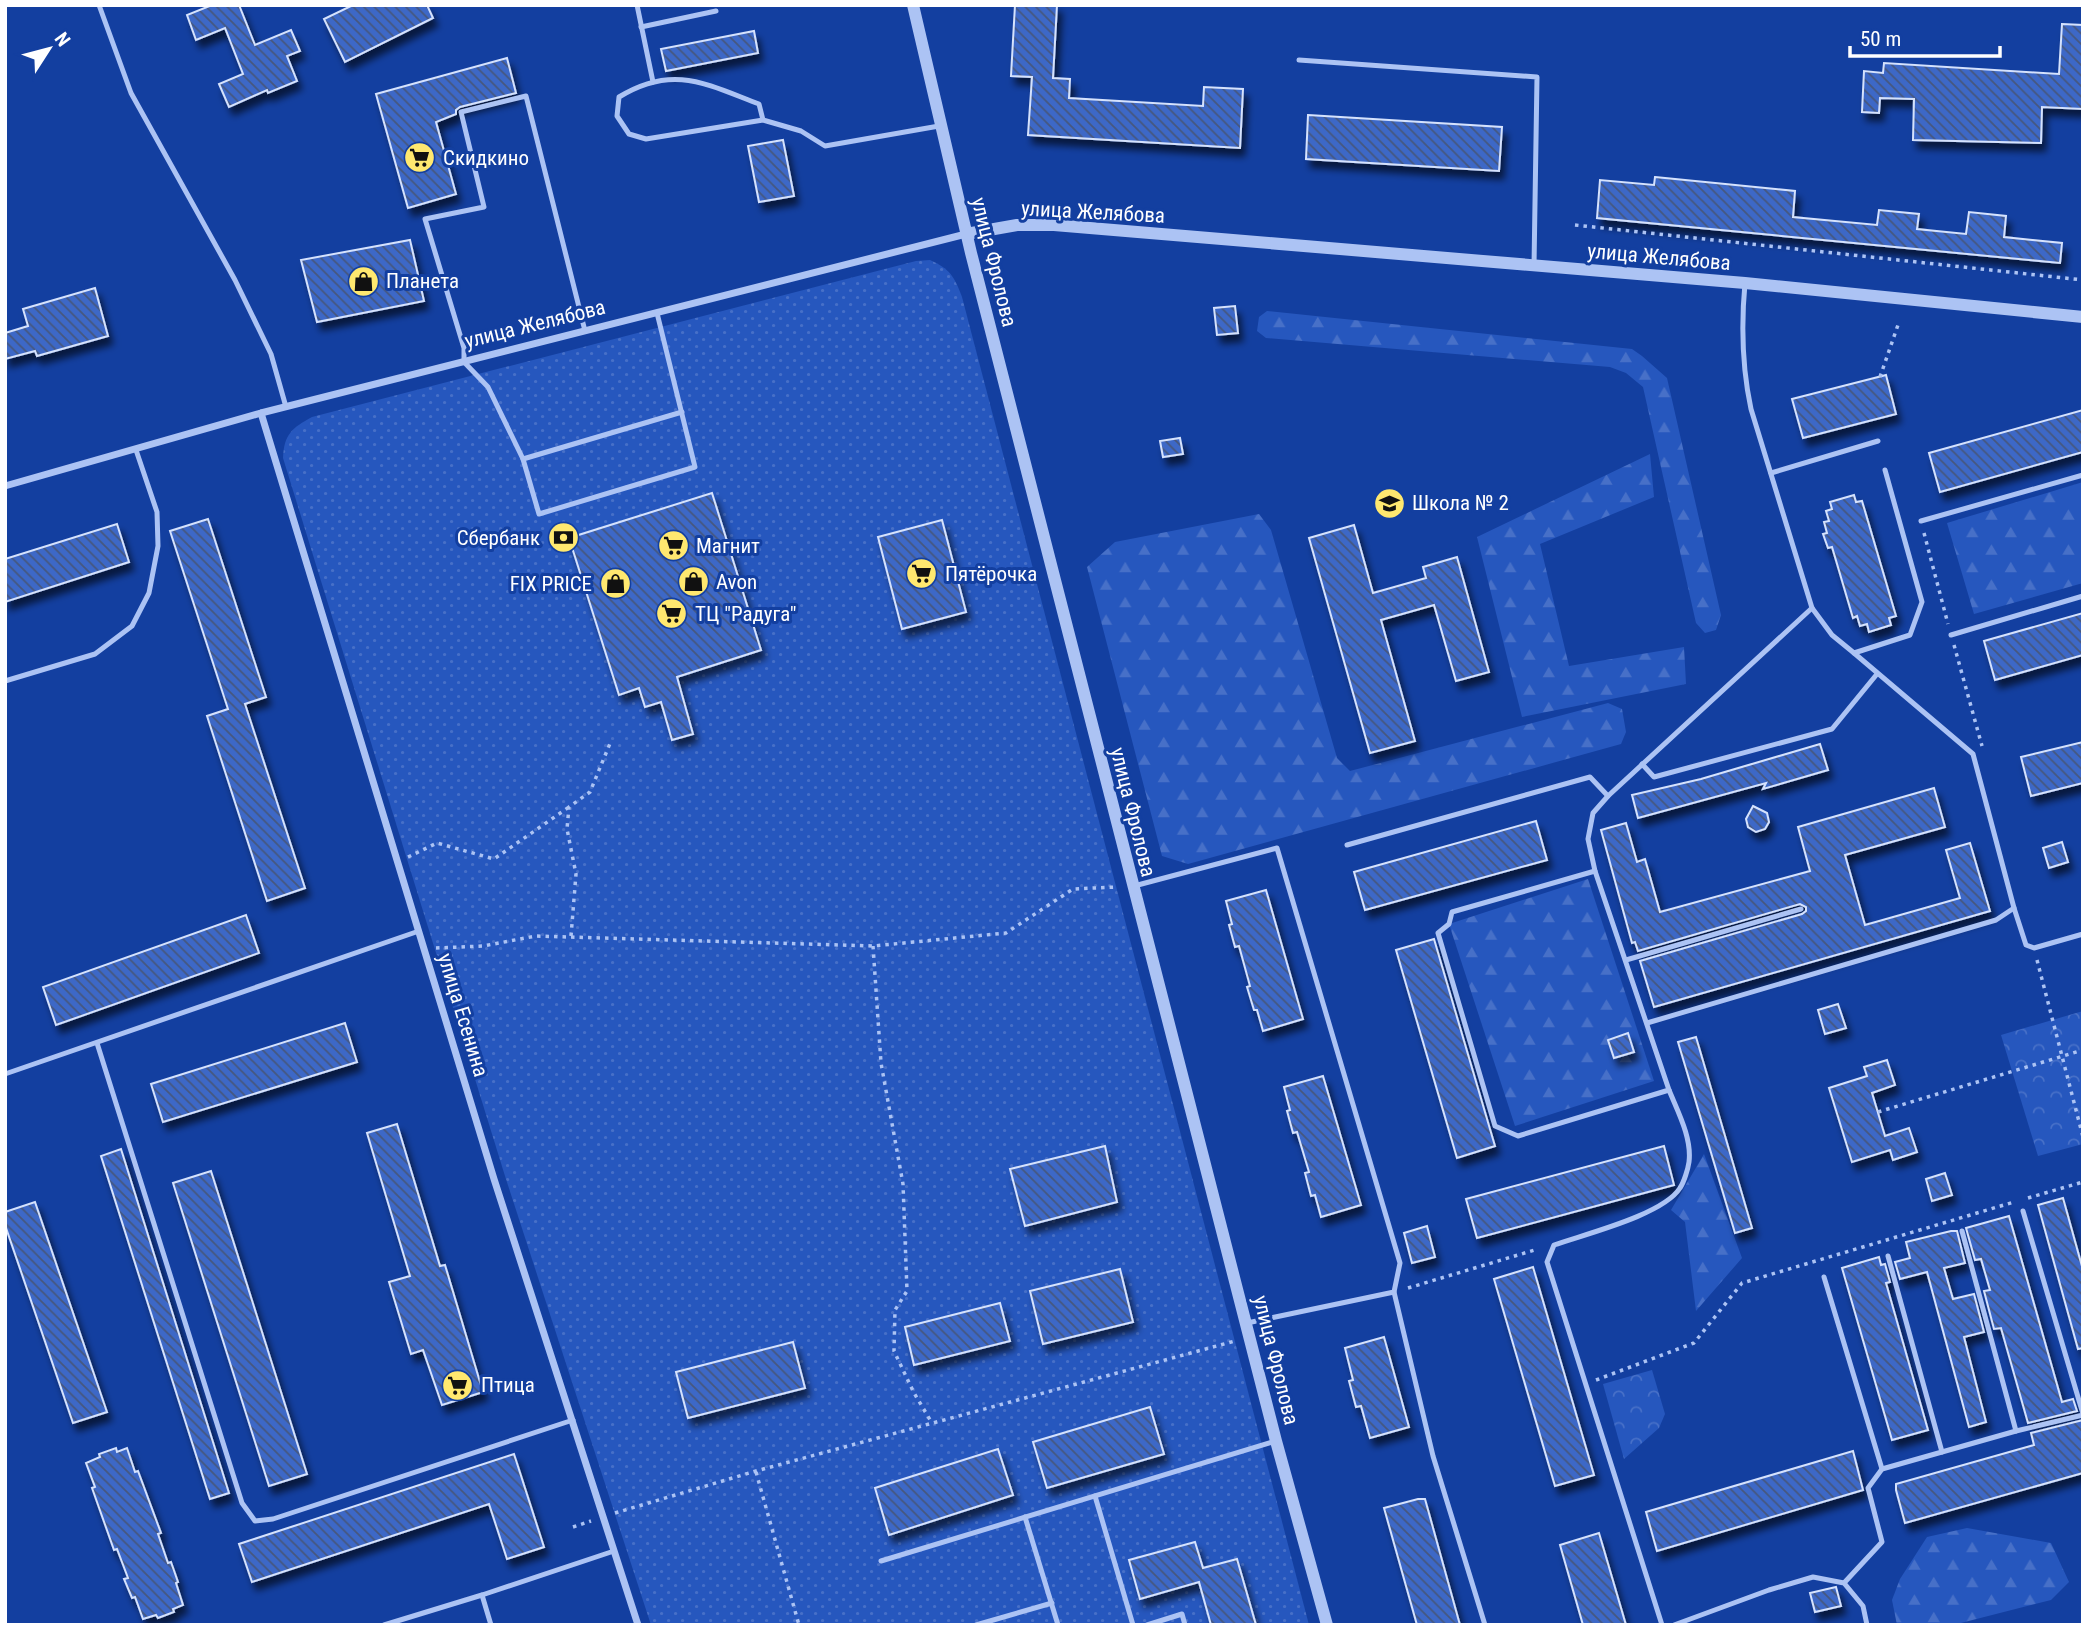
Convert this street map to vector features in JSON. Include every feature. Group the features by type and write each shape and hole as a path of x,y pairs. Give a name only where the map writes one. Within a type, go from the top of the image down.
{"street":[{"name":"улица Фролова","path":"913,5 966,234 1276,1441 1327,1625"},
{"name":"улица Желябова","path":"5,486 261,413 966,234 1017,225 1054,225 1745,283 2083,317"},
{"name":"улица Есенина","path":"261,413 499,1192 638,1625"}],"lane":[{"path":"99,5 131,93 235,280 271,354 286,407"},
{"path":"637,5 653,82"},
{"path":"641,27 716,11"},
{"path":"1299,60 1537,77 1534,265"},
{"path":"763,120 759,104 701,81 676,78 637,86 619,97 617,116 629,134 646,139 763,120 801,131 825,146 942,126"},
{"path":"585,331 526,96 461,112 484,207 425,219 464,348 464,362 488,387 523,459 539,514 695,467 657,313"},
{"path":"1745,283 1742,330 1744,379 1812,608 1832,635 1972,754 2026,945 2034,948 2083,934"},
{"path":"523,459 682,412"},
{"path":"1771,473 1878,441"},
{"path":"5,681 95,654 132,626 149,593 158,545 157,512 136,450"},
{"path":"1854,653 1910,635 1922,602 1885,470"},
{"path":"1921,521 2083,475"},
{"path":"1951,635 2083,596"},
{"path":"1662,1625 1547,1262 1554,1245 1663,1204 1680,1188 1689,1161 1687,1136 1595,871 1588,839 1593,813 1608,796 1812,608"},
{"path":"1642,764 1654,777 1832,729 1877,674"},
{"path":"1347,845 1590,777 1608,796"},
{"path":"1133,886 1277,848 1400,1262 1394,1292 1433,1456 1485,1625"},
{"path":"1595,871 1452,912 1449,924 1438,933 1495,1126 1518,1136 1670,1090"},
{"path":"1647,1023 1996,920 2014,908"},
{"path":"1626,960 1801,909"},
{"path":"6,1072 419,931"},
{"path":"97,1043 242,1503 255,1521 273,1519 573,1420"},
{"path":"1844,1583 1882,1542 1868,1489 1882,1469 2083,1415 2023,1211"},
{"path":"1962,1231 2016,1431"},
{"path":"1888,1256 1942,1452"},
{"path":"1825,1277 1882,1469"},
{"path":"1247,1323 1394,1292"},
{"path":"881,1561 1276,1441"},
{"path":"1095,1496 1133,1625"},
{"path":"1025,1517 1058,1625"},
{"path":"384,1625 614,1551"},
{"path":"1674,1625 1813,1577 1844,1583 1863,1606 1867,1625"},
{"path":"482,1595 491,1625"},
{"path":"976,1625 1052,1603"},
{"path":"1147,1625 1182,1614 1185,1625"}],"path":[{"path":"1575,225 2083,281"},
{"path":"1880,377 1899,322"},
{"path":"406,858 437,843 494,859 590,792 611,741"},
{"path":"569,807 567,829 576,874 571,937"},
{"path":"425,949 483,946 536,936 873,946 1006,933 1073,889 1133,886"},
{"path":"873,946 881,1063 903,1184 907,1292 895,1310 894,1351 932,1423"},
{"path":"1878,1112 2083,1050"},
{"path":"1394,1292 1554,1245"},
{"path":"573,1527 756,1471 1251,1337"},
{"path":"756,1471 799,1625"}],"green space":[{"path":"930,260 950,274 962,297 1309,1625 651,1625 505,1176 283,458 287,437 312,417 916,261"},
{"path":"1267,311 1632,349 1642,356 1667,378 1721,615 1716,630 1705,633 1696,623 1643,387 1626,373 1610,367 1266,338 1257,331 1259,317"},
{"path":"1650,454 1654,497 1540,544 1569,666 1684,647 1686,684 1522,717 1477,537"},
{"path":"2083,482 2083,583 1974,614 1947,523"},
{"path":"1259,514 1271,530 1337,758 1350,771 1608,703 1622,709 1626,732 1621,744 1188,864 1162,856 1087,567 1115,542"},
{"path":"1588,879 1654,1081 1515,1126 1449,924"},
{"path":"2083,1011 2083,1144 2038,1156 2001,1035"},
{"path":"1704,1154 1742,1258 1696,1311 1685,1222 1671,1210"},
{"path":"1652,1370 1665,1414 1659,1428 1624,1459 1603,1384"},
{"path":"1967,1528 2051,1543 2069,1582 2051,1600 1953,1625 1897,1625 1892,1600 1900,1579 1927,1537"}],"building":[{"path":"212,5 239,5 255,45 291,30 300,51 287,56 297,81 268,93 267,90 229,107 219,84 243,74 225,28 196,40 187,15"},
{"path":"353,5 427,5 433,18 345,62 324,19"},
{"path":"1015,5 1057,5 1053,78 1070,79 1069,98 1203,106 1204,87 1243,89 1240,148 1028,135 1032,77 1011,76"},
{"path":"2062,24 2083,25 2083,109 2042,107 2041,143 1913,140 1914,99 1880,98 1879,113 1862,112 1864,71 1883,73 1884,63 2059,74"},
{"path":"754,31 758,53 666,71 661,49"},
{"name":"Скидкино","path":"507,58 516,93 460,107 456,114 436,122 456,194 408,208 376,94"},
{"path":"1308,115 1502,127 1499,171 1306,159"},
{"path":"783,140 794,196 759,202 748,146"},
{"path":"1655,177 1795,191 1793,217 1877,225 1879,210 1919,214 1917,229 1966,234 1969,212 2006,216 2004,237 2062,243 2060,263 1597,218 1600,180 1654,185"},
{"name":"Планета","path":"410,240 424,301 317,322 301,260"},
{"path":"95,288 108,336 37,356 35,351 5,359 5,333 28,326 23,309"},
{"path":"1235,306 1238,333 1217,335 1214,308"},
{"path":"1886,375 1896,414 1803,438 1792,399"},
{"path":"2083,410 2083,452 1940,492 1929,453"},
{"path":"1180,438 1183,454 1163,457 1160,441"},
{"name":"ТЦ \"Радуга\"","path":"712,493 761,650 677,677 693,734 672,740 661,702 645,707 639,688 619,695 569,538"},
{"path":"1854,495 1856,502 1862,501 1896,616 1889,618 1891,625 1869,632 1867,624 1860,626 1857,616 1853,618 1832,547 1828,548 1823,534 1827,533 1824,522 1829,521 1826,511 1832,509 1830,502"},
{"path":"208,519 266,697 245,704 305,888 267,901 207,716 228,709 170,531"},
{"name":"Пятёрочка","path":"942,520 966,612 902,629 878,537"},
{"path":"117,524 129,562 5,602 5,559"},
{"path":"1354,525 1373,593 1426,578 1423,567 1457,557 1489,672 1456,681 1434,605 1381,620 1415,741 1370,753 1309,538"},
{"path":"2083,613 2083,655 1995,680 1984,641"},
{"path":"2083,742 2083,783 2031,796 2021,757"},
{"path":"1820,744 1828,770 1763,789 1766,783 1638,818 1632,795 1701,779"},
{"path":"1934,788 1945,827 1845,855 1865,925 1960,898 1946,850 1970,843 1990,911 1654,1007 1640,961 1802,914 1806,907 1800,904 1638,951 1635,942 1632,943 1601,830 1626,823 1637,862 1645,859 1660,912 1810,871 1798,827"},
{"path":"1753,806 1767,813 1769,822 1765,829 1756,832 1748,827 1746,819"},
{"path":"1536,821 1547,860 1365,910 1354,872"},
{"path":"2062,842 2068,862 2049,868 2043,848"},
{"path":"1266,890 1303,1019 1263,1031 1247,987 1250,986 1239,946 1235,947 1226,901"},
{"path":"246,915 259,953 56,1025 43,987"},
{"path":"1434,939 1495,1146 1457,1158 1396,950"},
{"path":"1838,1004 1846,1028 1825,1034 1818,1010"},
{"path":"345,1023 357,1062 163,1122 151,1084"},
{"path":"1628,1033 1634,1052 1614,1058 1608,1040"},
{"path":"1696,1037 1752,1228 1735,1233 1678,1042"},
{"path":"1887,1060 1895,1085 1872,1093 1885,1136 1909,1128 1917,1152 1893,1160 1890,1150 1852,1162 1829,1088 1867,1076 1864,1067"},
{"path":"1323,1076 1361,1205 1321,1217 1315,1195 1311,1196 1305,1173 1309,1172 1297,1132 1293,1133 1284,1087"},
{"path":"397,1124 440,1266 445,1265 483,1392 442,1405 423,1350 411,1354 389,1282 410,1276 367,1133"},
{"path":"1105,1146 1117,1202 1025,1226 1010,1169"},
{"path":"1664,1146 1674,1185 1477,1238 1466,1199"},
{"path":"121,1149 229,1493 210,1499 101,1156"},
{"path":"211,1171 307,1474 269,1486 173,1183"},
{"path":"1945,1173 1952,1195 1932,1201 1926,1179"},
{"path":"2063,1198 2083,1270 2083,1348 2078,1349 2038,1205"},
{"path":"35,1202 107,1412 73,1423 5,1225 5,1212"},
{"path":"2009,1216 2062,1402 2073,1399 2077,1411 2028,1423 2001,1328 1994,1329 1984,1291 1990,1290 1981,1259 1975,1260 1966,1228"},
{"path":"1427,1226 1435,1257 1412,1263 1404,1233"},
{"path":"1957,1231 1965,1263 1944,1268 1953,1299 1974,1294 1984,1332 1964,1337 1986,1422 1969,1427 1927,1272 1900,1279 1895,1262 1910,1258 1906,1242"},
{"path":"1879,1257 1881,1265 1885,1264 1890,1282 1886,1283 1928,1430 1892,1440 1842,1268"},
{"path":"1533,1267 1594,1475 1555,1486 1494,1279"},
{"path":"1120,1269 1133,1322 1043,1344 1030,1291"},
{"path":"1000,1303 1010,1341 914,1365 905,1327"},
{"path":"1384,1337 1409,1427 1370,1438 1361,1406 1356,1407 1349,1381 1353,1380 1345,1348"},
{"path":"793,1342 805,1388 688,1418 676,1372"},
{"path":"1150,1407 1164,1454 1047,1488 1033,1442"},
{"path":"2083,1420 2083,1473 1905,1523 1896,1484 2034,1445 2031,1433"},
{"path":"116,1448 117,1452 127,1448 135,1472 138,1471 161,1533 158,1534 168,1563 171,1562 178,1582 176,1583 183,1605 158,1618 156,1615 143,1619 135,1597 132,1598 124,1579 128,1578 117,1549 114,1550 92,1488 95,1487 86,1463 100,1457 99,1454"},
{"path":"998,1449 1013,1495 889,1535 875,1488"},
{"path":"1853,1451 1863,1490 1657,1551 1646,1512"},
{"path":"514,1454 544,1547 507,1559 489,1504 252,1582 239,1544"},
{"path":"1425,1499 1460,1625 1417,1625 1384,1508"},
{"path":"1599,1533 1626,1625 1583,1625 1560,1545"},
{"path":"1195,1542 1203,1568 1237,1559 1256,1625 1211,1625 1199,1582 1140,1599 1129,1560"},
{"path":"1836,1587 1841,1606 1815,1612 1810,1593"}],"place":[{"name":"Скидкино","path":"420,158"},
{"name":"Планета","path":"363,281"},
{"name":"Школа № 2","path":"1389,503"},
{"name":"Сбербанк","path":"563,538"},
{"name":"Магнит","path":"673,546"},
{"name":"Пятёрочка","path":"922,574"},
{"name":"Avon","path":"693,582"},
{"name":"FIX PRICE","path":"615,584"},
{"name":"ТЦ \"Радуга\"","path":"672,614"},
{"name":"Птица","path":"458,1385"}]}
